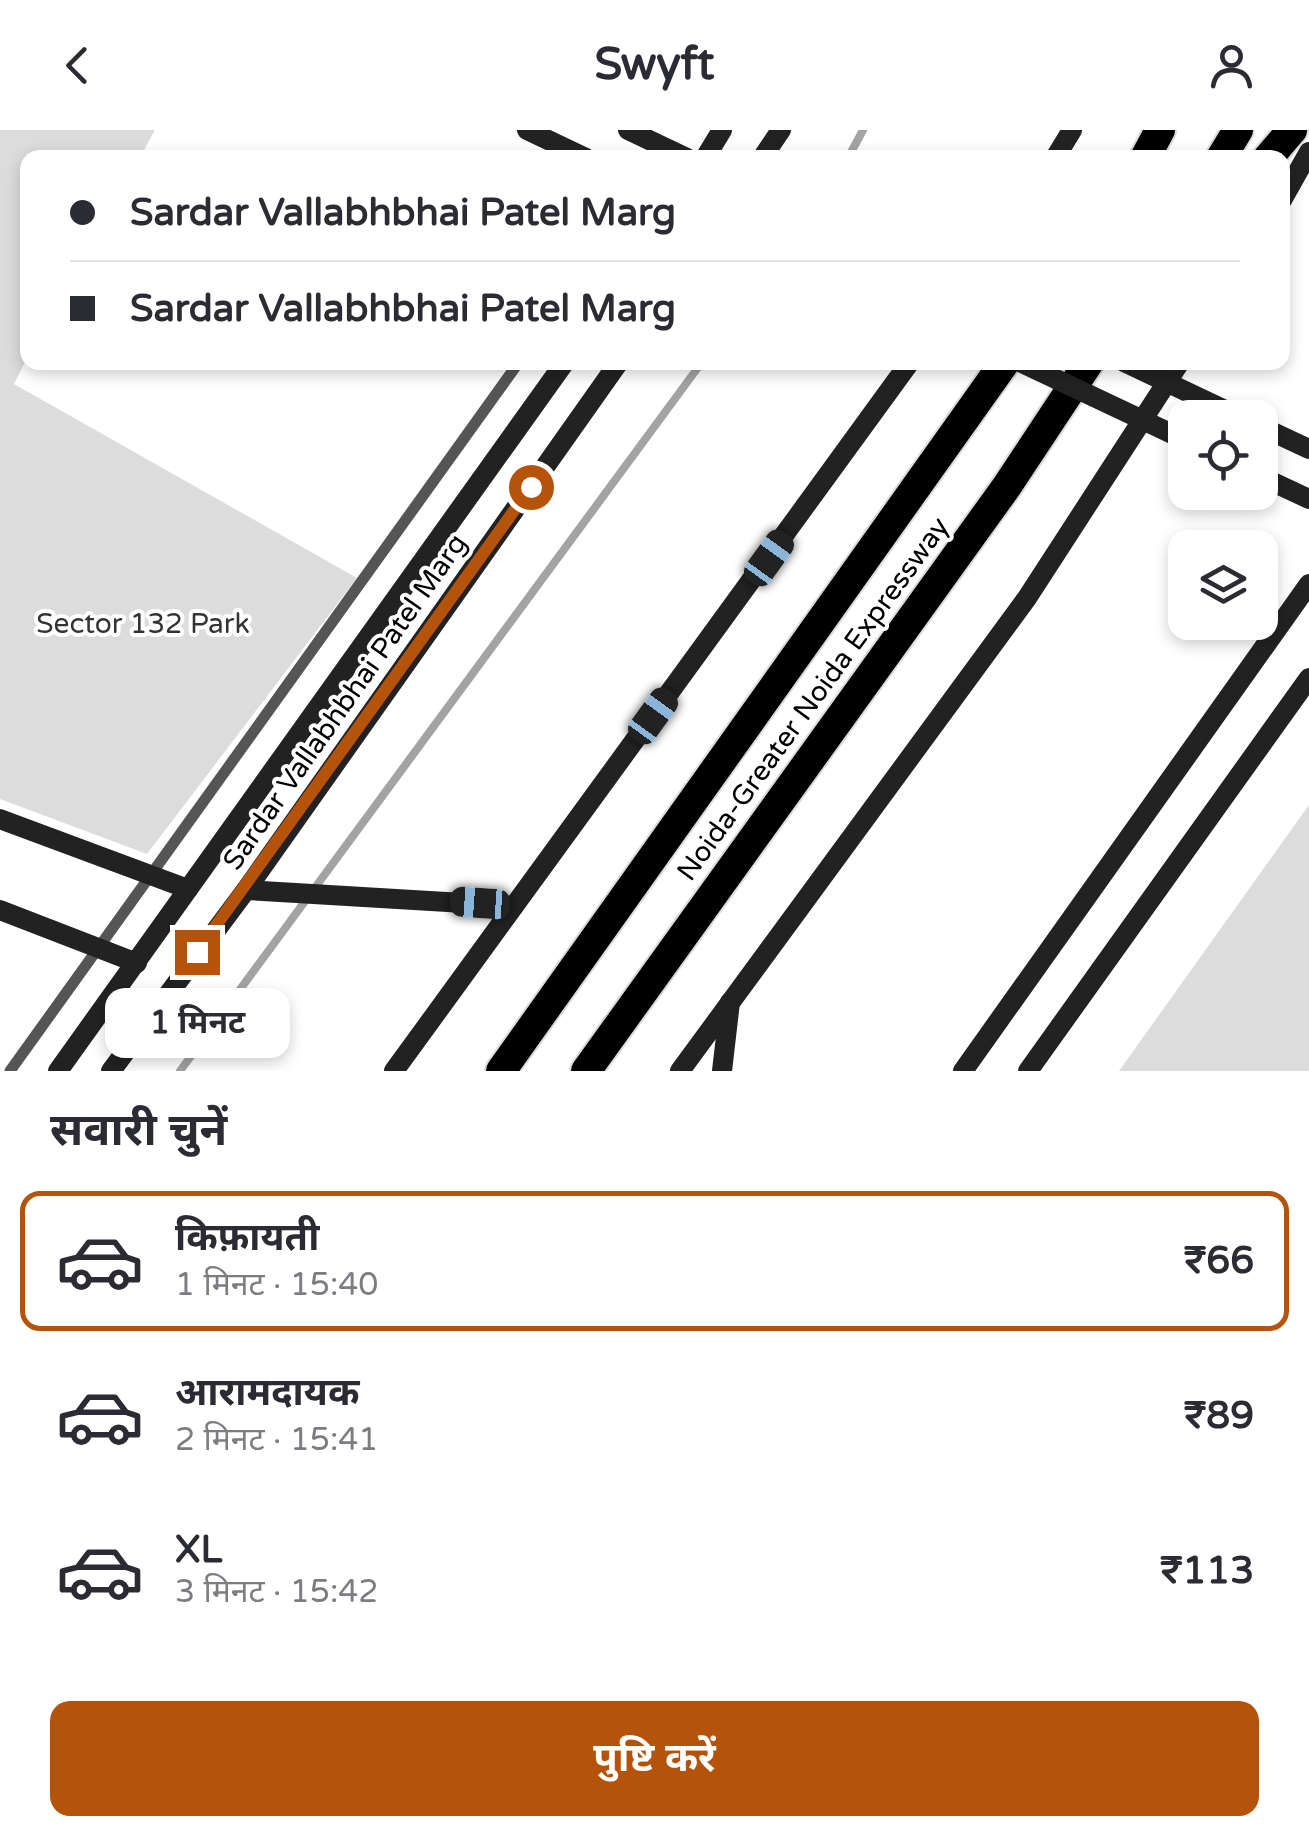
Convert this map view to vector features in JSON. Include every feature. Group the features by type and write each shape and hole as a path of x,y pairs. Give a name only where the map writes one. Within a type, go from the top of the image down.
{"highway":[{"path":"1275,150 1292,130"},
{"name":"Noida-Greater Noida Expressway","path":"500,1071 999,370"},
{"name":"Noida-Greater Noida Expressway","path":"586,1071 996,502 1084,370"}],"street":[{"path":"528,130 569,150"},
{"path":"628,130 670,150"},
{"path":"1290,186 1309,152"},
{"name":"Sardar Vallabhbhai Patel Marg","path":"58,1071 560,370"},
{"name":"Sardar Vallabhbhai Patel Marg","path":"112,1071 246,890 614,370"},
{"path":"394,1071 904,370"},
{"path":"1037,370 1168,432"},
{"path":"1141,370 1204,400"},
{"path":"680,1071 1027,598 1175,370"},
{"path":"1278,434 1309,449"},
{"path":"1278,484 1309,499"},
{"path":"963,1071 1309,584"},
{"path":"1028,1071 1309,678"},
{"path":"0,820 188,889"},
{"path":"246,890 514,906"},
{"path":"0,910 137,962"},
{"path":"722,1071 730,1000"}],"lane":[{"path":"10,1071 513,370"}],"green space":[{"name":"Sector 132 Park","path":"0,130 155,130 144,150 20,150 21,370 14,384 357,578 147,854 0,799"},
{"path":"1309,805 1309,1071 1119,1071"}],"waterway":[{"path":"852,150 863,130"},
{"path":"180,1071 696,370"}],"route":[{"path":"197,952 246,890 531,487"}]}
